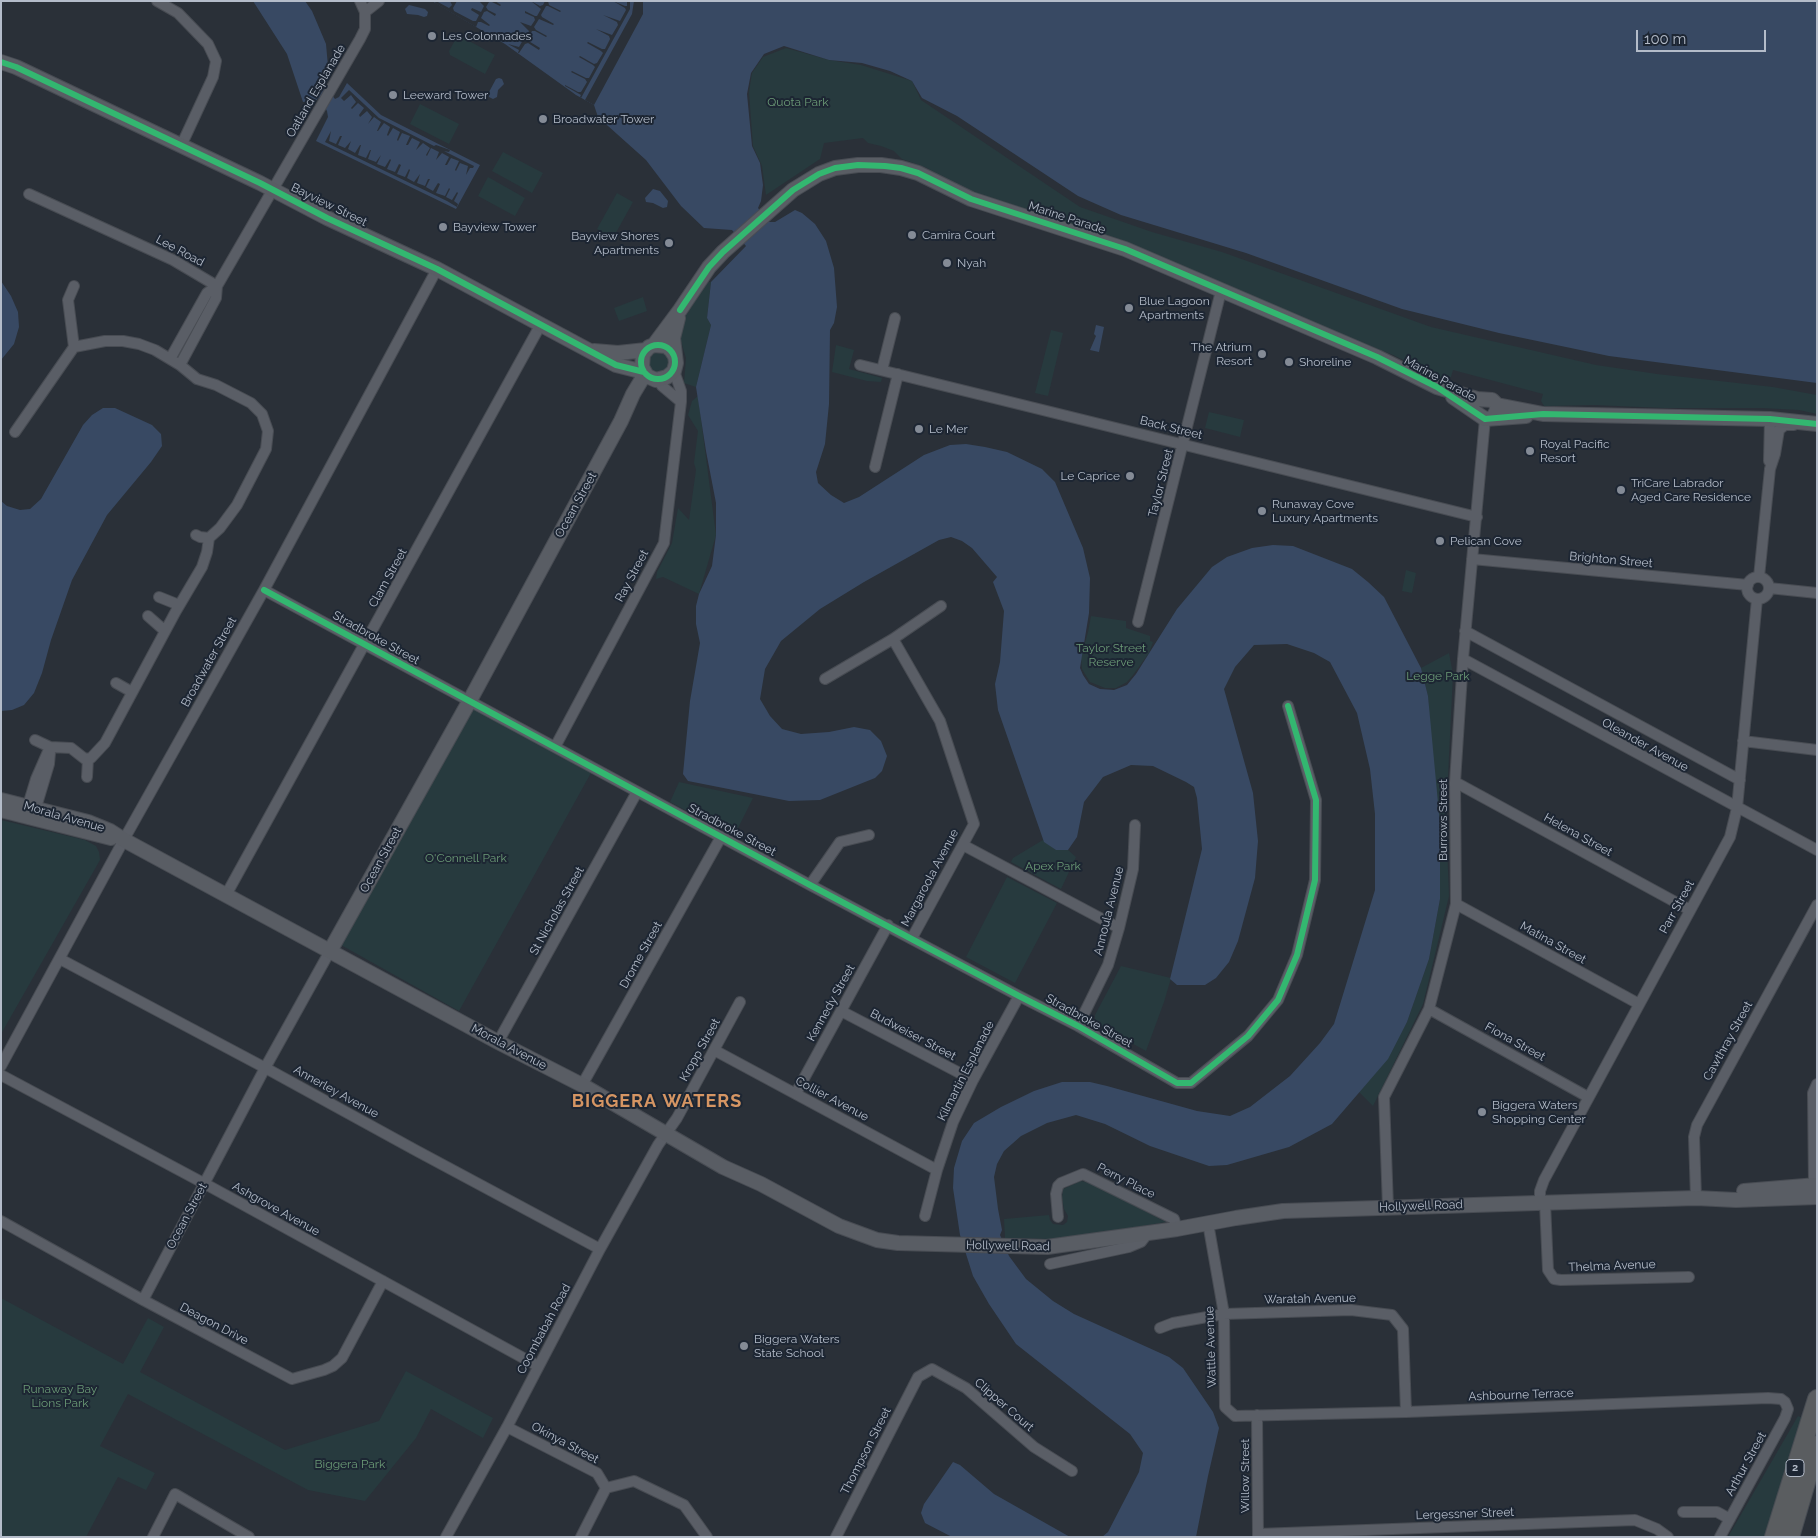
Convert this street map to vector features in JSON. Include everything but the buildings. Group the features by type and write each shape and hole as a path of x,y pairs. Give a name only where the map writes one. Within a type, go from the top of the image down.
{"highway":[{"name":"2","path":"1774,1537 1817,1399"},
{"name":"2","path":"1790,1537 1817,1445"}],"main road":[{"name":"Bayview Street","path":"1,62 25,71 335,222 437,269 616,365 651,376"},
{"name":"Marine Parade","path":"650,348 680,310 709,267 736,240 793,190 806,181 835,168 869,164 901,168 931,178 972,200 1125,249 1377,357 1487,411"},
{"name":"Marine Parade","path":"675,356 673,338 680,310"},
{"path":"666,346 675,356 674,371 667,377 651,376 641,362 650,348 666,346"},
{"name":"Bayview Street","path":"589,350 618,353 650,348"},
{"path":"616,365 631,380 633,394"},
{"name":"Ocean Street","path":"330,951 469,702 621,421 633,394 651,376"},
{"name":"Ocean Street","path":"621,421 651,376"},
{"path":"1487,411 1504,418 1543,414 1770,419 1815,423"},
{"name":"Morala Avenue","path":"1,800 30,812"},
{"name":"Morala Avenue","path":"1,810 30,812 95,824 110,831 226,896 582,1086 723,1166 839,1226 869,1238 898,1243"},
{"name":"Hollywell Road","path":"898,1243 1011,1247 1059,1246 1283,1211 1696,1198 1717,1194 1816,1189"}],"street":[{"path":"157,1 178,13 208,44 216,61 213,77 181,146"},
{"path":"360,1 365,12 379,1"},
{"name":"Oatland Esplanade","path":"272,190 365,29 365,12"},
{"path":"180,365 216,298 217,286 272,190"},
{"name":"Lee Road","path":"29,194 173,260 217,286"},
{"name":"Broadwater Street","path":"1,1066 124,840 264,590 437,269"},
{"path":"74,286 68,300 74,348"},
{"path":"170,359 207,293 217,286"},
{"name":"Taylor Street","path":"1138,622 1221,291"},
{"path":"882,370 895,318"},
{"name":"Clam Street","path":"226,896 541,324"},
{"path":"15,432 74,348 84,344 105,341 139,344 155,350 180,365 197,379 216,385 251,403 262,414 268,431 266,449 237,505 220,528 209,538 202,567 179,605 105,743 88,759"},
{"name":"Back Street","path":"860,364 1477,517"},
{"name":"Ray Street","path":"554,747 664,543 682,402 681,391 674,371"},
{"path":"875,467 898,374"},
{"path":"651,376 682,402"},
{"name":"Burrows Street","path":"1388,1208 1384,1097 1429,1010 1456,904 1455,782 1465,631 1487,411"},
{"path":"1770,419 1768,455 1770,469"},
{"path":"1759,577 1770,469 1780,428 1785,425 1815,423"},
{"path":"196,535 209,538"},
{"name":"Brighton Street","path":"1472,559 1748,585"},
{"path":"1759,577 1766,581 1769,591 1764,597 1757,599 1751,596 1748,585 1752,579 1759,577"},
{"path":"1769,588 1817,593"},
{"name":"Stradbroke Street","path":"264,590 721,837 1078,1026 1177,1083 1191,1083 1248,1036 1278,1000 1297,955 1315,880 1316,800 1288,706"},
{"path":"159,597 179,605"},
{"name":"Parr Street","path":"1543,1203 1541,1186 1730,837 1737,808 1757,599"},
{"path":"825,679 893,639 941,606"},
{"path":"148,616 165,631"},
{"name":"Oleander Avenue","path":"1465,631 1740,780"},
{"name":"Margaroola Avenue","path":"893,639 940,721 974,824 912,938"},
{"name":"Oleander Avenue","path":"1463,660 1817,850"},
{"path":"116,683 132,692"},
{"path":"35,740 50,747 71,748 77,754 88,759"},
{"path":"1743,741 1817,750"},
{"path":"30,812 42,763 50,747"},
{"path":"87,777 88,759"},
{"name":"Helena Street","path":"1455,782 1690,910"},
{"name":"St Nicholas Street","path":"498,1042 638,792"},
{"name":"Annoula Avenue","path":"1078,1026 1108,965 1120,928 1133,868 1135,825"},
{"path":"810,884 840,842 869,835"},
{"name":"Drome Street","path":"582,1086 721,837"},
{"path":"963,845 1120,928"},
{"name":"Matina Street","path":"1456,904 1639,1004"},
{"name":"Cawthray Street","path":"1696,1198 1694,1137 1697,1125 1817,905"},
{"name":"Kennedy Street","path":"796,1093 888,925"},
{"name":"Ocean Street","path":"143,1300 265,1068 330,951"},
{"name":"Annerley Avenue","path":"60,959 600,1249"},
{"name":"Kilmartin Esplanade","path":"925,1216 937,1170 953,1122 973,1080 1019,996"},
{"name":"Kropp Street","path":"665,1134 676,1118 740,1002"},
{"name":"Fiona Street","path":"1429,1010 1588,1097"},
{"name":"Budweiser Street","path":"841,1011 973,1080"},
{"name":"Collier Avenue","path":"714,1050 937,1170"},
{"name":"Ashgrove Avenue","path":"1,1075 204,1183 538,1366"},
{"path":"1816,1189 1813,1093 1817,1084"},
{"name":"Coombabah Road","path":"446,1537 507,1427 600,1249 665,1134"},
{"name":"Perry Place","path":"1058,1217 1056,1194 1058,1186 1083,1174 1174,1219 1176,1229"},
{"name":"Thelma Avenue","path":"1543,1203 1548,1270 1554,1279 1689,1277"},
{"name":"Deagon Drive","path":"1,1220 143,1300 292,1379 324,1370 333,1366 342,1358 383,1281"},
{"name":"Wattle Avenue","path":"1208,1223 1224,1314 1225,1407 1235,1416 1257,1416"},
{"name":"Hollywell Road","path":"1050,1264 1130,1247 1141,1242 1148,1233"},
{"name":"Waratah Avenue","path":"1160,1328 1173,1323 1224,1314 1351,1310 1392,1315 1403,1329 1406,1412"},
{"name":"Clipper Court","path":"918,1377 932,1369 966,1388 1034,1447 1072,1471"},
{"name":"Thompson Street","path":"836,1537 918,1377"},
{"name":"Ashbourne Terrace","path":"1257,1416 1768,1398 1781,1399 1785,1402"},
{"name":"Arthur Street","path":"1720,1537 1785,1418 1788,1410 1785,1402"},
{"name":"Willow Street","path":"1257,1416 1258,1535"},
{"name":"Okinya Street","path":"507,1427 597,1473 606,1488"},
{"path":"581,1537 606,1488 634,1481 684,1505 707,1537"},
{"path":"153,1537 175,1494 249,1537"},
{"path":"1683,1512 1717,1512 1730,1518"},
{"name":"Lergessner Street","path":"1258,1535 1636,1520 1668,1537"}],"green space":[{"path":"458,35 495,55 485,74 450,55 449,51"},
{"name":"Quota Park","path":"786,48 829,60 861,65 912,81 921,100 1080,207 1152,232 1222,252 1431,327 1596,365 1773,387 1817,395 1817,414 1799,410 1762,408 1544,406 1541,401 1543,394 1453,370 1451,377 1442,379 1393,355 1222,287 988,201 950,183 927,168 902,159 894,151 868,143 863,138 824,143 820,159 766,195 762,166 753,146 749,92 752,73 763,57"},
{"path":"420,104 459,124 449,144 410,124"},
{"path":"503,152 543,173 532,193 492,171"},
{"path":"488,177 525,198 515,216 478,196"},
{"path":"617,193 633,202 613,238 597,229"},
{"path":"708,282 711,282 707,318 711,325 696,387 684,383 686,358 680,338 681,328 686,315"},
{"path":"643,297 647,311 619,321 614,308"},
{"path":"1051,330 1063,333 1048,396 1035,393"},
{"path":"836,345 854,350 849,369 882,378 881,382 867,381 832,372"},
{"path":"658,351 666,354 669,362 666,370 658,373 650,370 647,362 650,354"},
{"path":"698,396 716,535 699,594 663,577 656,579 657,572 672,543 678,508 689,520 696,470 694,463 698,431 688,415 692,401"},
{"path":"1209,412 1244,420 1240,437 1205,428"},
{"path":"1406,570 1416,573 1412,593 1402,591"},
{"name":"Taylor Street Reserve","path":"1091,616 1126,621 1126,628 1150,636 1150,641 1153,642 1149,653 1133,675 1127,682 1116,688 1105,688 1090,682 1082,669 1081,658"},
{"name":"Legge Park","path":"1449,653 1453,674 1446,818 1449,896 1423,1004 1373,1106 1359,1092 1377,1071 1407,1022 1429,959 1440,899 1428,696 1421,668"},
{"name":"O'Connell Park","path":"474,706 592,771 459,1011 341,945"},
{"path":"679,782 753,798 734,836 670,802"},
{"path":"1,820 85,840 96,846 100,860 1,1034"},
{"name":"Apex Park","path":"1043,840 1056,850 1068,850 1076,857 1061,889 1011,862 1013,858"},
{"path":"1007,877 1057,903 1015,983 966,957"},
{"path":"1121,966 1171,978 1146,1051 1097,1024 1095,1020 1095,1015"},
{"path":"1081,1181 1090,1183 1166,1222 1051,1239 1005,1238 1004,1219 1049,1215 1053,1224 1063,1225 1067,1222 1068,1216 1064,1209 1062,1198 1063,1189"},
{"name":"Runaway Bay Lions Park","path":"1,1298 123,1364 148,1318 164,1327 140,1372 285,1450 379,1421 406,1371 493,1418 483,1438 431,1409 416,1438 365,1501 308,1490 128,1394 100,1446 155,1473 146,1490 118,1477 86,1537 1,1537"},
{"path":"1798,1416 1805,1419 1765,1537 1728,1537"}],"water":[{"path":"253,1 305,1 312,11 326,44 329,77 325,86 335,99 339,97 347,83 381,115 480,165 456,209 316,141 328,117 327,111 319,98 315,101 303,102 287,54"},
{"path":"432,1 1817,1 1817,383 1609,356 1499,333 1402,309 1246,253 1121,215 1078,196 957,116 922,98 912,81 890,71 862,63 829,60 784,46 764,54 751,73 747,94 752,146 760,163 763,185 758,208 769,222 775,222 795,210 802,213 815,224 826,241 834,268 837,307 834,323 830,330 829,404 825,444 816,472 818,483 831,495 844,503 859,497 924,455 950,445 966,444 1007,452 1042,469 1055,482 1083,548 1090,578 1089,613 1080,668 1089,684 1100,689 1114,690 1127,685 1177,609 1212,567 1227,557 1252,548 1273,545 1293,546 1352,569 1368,582 1384,597 1421,668 1428,696 1440,824 1440,899 1429,959 1407,1022 1388,1059 1332,1124 1289,1147 1227,1165 1209,1166 1150,1146 1105,1124 1076,1115 1047,1123 1021,1136 1004,1151 997,1164 994,1177 1002,1230 1000,1235 1009,1256 1026,1279 1053,1301 1074,1314 1169,1357 1183,1368 1213,1412 1219,1428 1196,1537 1102,1537 1108,1532 1139,1472 1143,1453 1130,1434 1016,1344 989,1304 973,1276 960,1235 953,1188 954,1168 962,1141 974,1123 1034,1091 1062,1082 1090,1082 1197,1111 1230,1116 1250,1107 1290,1076 1320,1043 1334,1024 1375,890 1375,814 1370,769 1357,713 1330,662 1314,653 1287,644 1254,645 1235,667 1224,689 1253,793 1258,841 1255,878 1238,941 1229,962 1216,978 1205,985 1177,985 1170,979 1202,849 1197,798 1194,787 1153,766 1131,765 1103,777 1084,802 1077,837 1068,850 1056,850 1044,842 998,710 995,684 1000,662 1004,611 993,582 997,577 972,548 962,541 951,537 939,540 820,609 781,641 765,669 760,699 770,716 782,729 801,734 829,732 854,727 870,730 881,741 887,756 882,771 875,778 820,800 789,801 688,781 683,774 690,701 700,643 696,624 696,606 699,594 712,566 716,535 716,503 696,387 711,325 707,318 711,282 746,246 732,230 704,228 681,206 646,160 598,117 594,105 576,95 505,44"},
{"path":"409,5 425,9 428,12 427,16 407,14 405,9"},
{"path":"496,79 502,79 504,84 498,90 497,97 493,99 489,97 489,92"},
{"path":"653,189 660,191 668,201 667,207 663,208 646,202 645,198"},
{"path":"1,281 11,296 18,312 19,327 14,344 1,360"},
{"path":"1096,325 1104,327 1099,352 1090,350 1096,336 1094,334"},
{"path":"103,408 115,408 152,425 161,434 162,446 107,515 72,580 34,693 24,705 12,710 1,711 1,501 7,506 20,510 30,509 41,499 83,425 92,415"},
{"path":"953,1462 960,1465 994,1494 1070,1537 952,1537 925,1523 921,1513 924,1504"}],"pier":[{"path":"436,1 449,8 452,5 450,1 457,1 453,8 454,11 473,21 476,21 479,15 471,10 472,8 481,12 484,6 479,1 495,1 501,5 489,2 486,7 496,14 495,16 487,11 484,12 481,18 490,25 478,22 476,27 435,3"},
{"path":"531,1 540,6 545,1 548,1 549,5 561,11 546,6 541,15 554,24 539,19 534,27 547,36 532,31 527,40 540,48 539,50 528,43 518,53 519,50 508,44 519,47 523,40 513,34 526,37 529,31 520,22 531,26 535,20 534,17 525,13 525,11 537,16 541,9"},
{"path":"613,1 627,6 627,1 630,1 630,9 581,98 581,95 565,85 581,92 587,82 571,72 589,78 595,67 579,57 594,64 597,63 603,53 587,43 605,49 610,39 609,36 596,29 612,35 618,25 617,22 603,15 620,21 626,10"},
{"path":"634,1 643,1 643,14 594,105 585,100 632,14"},
{"path":"349,90 379,118 434,146 450,150 449,152 444,151 474,166 473,168 470,168 466,175 468,166 460,163 456,171 459,161 451,158 447,165 445,165 449,157 442,153 436,160 439,152 431,148 427,156 430,148 423,143 416,150 420,142 412,138 408,145 406,145 410,136 402,133 398,141 400,132 393,128 388,136 390,127 384,123 377,131 381,122 374,117 368,124 372,117 367,111 360,117 359,115 364,108 358,103 351,108 356,102 351,95 344,101 341,98"},
{"path":"331,131 329,141 336,144 340,136 342,136 338,145 345,148 351,141 348,149 355,153 361,145 358,155 366,158 371,150 368,159 376,162 381,155 377,164 385,167 391,160 387,169 395,172 399,164 401,165 397,174 405,177 409,169 407,178 414,182 420,174 417,183 425,186 428,179 430,179 426,187 433,191 438,183 440,184 436,193 445,196 449,188 446,197 452,200 457,192 454,201 458,204 457,207 325,142"}],"cycle path":[{"path":"1,62 16,67 260,183 327,218 437,269 616,365 644,372"},
{"path":"680,310 709,267 723,252 793,190 819,174 835,168 858,165 885,166 918,173 971,199 1125,249 1377,357 1437,387 1485,419 1543,414 1770,419 1817,424"},
{"path":"658,345 665,346 670,350 674,355 675,362 674,369 670,374 665,378 658,379 651,378 646,374 642,369 641,362 642,355 646,350 651,346 658,345"},
{"path":"264,590 810,885 1078,1026 1177,1083 1191,1083 1248,1036 1278,1000 1297,955 1315,880 1316,800 1288,706"}],"place":[{"name":"Les Colonnades","path":"432,36"},
{"name":"Leeward Tower","path":"393,95"},
{"name":"Broadwater Tower","path":"543,119"},
{"name":"Bayview Tower","path":"443,227"},
{"name":"Camira Court","path":"912,235"},
{"name":"Bayview Shores Apartments","path":"669,243"},
{"name":"Nyah","path":"947,263"},
{"name":"Blue Lagoon Apartments","path":"1129,308"},
{"name":"The Atrium Resort","path":"1262,354"},
{"name":"Shoreline","path":"1289,362"},
{"name":"Le Mer","path":"919,429"},
{"name":"Royal Pacific Resort","path":"1530,451"},
{"name":"Le Caprice","path":"1130,476"},
{"name":"TriCare Labrador Aged Care Residence","path":"1621,490"},
{"name":"Runaway Cove Luxury Apartments","path":"1262,511"},
{"name":"Pelican Cove","path":"1440,541"},
{"name":"Biggera Waters Shopping Center","path":"1482,1112"},
{"name":"Biggera Waters State School","path":"744,1346"}],"district":[{"name":"BIGGERA WATERS","path":"657,1102"}],"park label":[{"name":"Biggera Park","path":"350,1464"}]}
